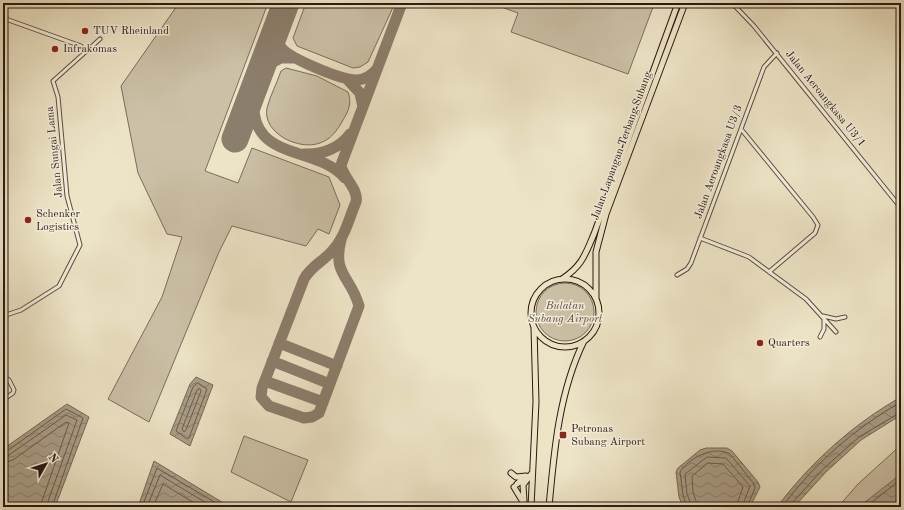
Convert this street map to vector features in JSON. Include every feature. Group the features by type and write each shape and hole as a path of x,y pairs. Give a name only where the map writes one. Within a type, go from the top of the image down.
{"main road":[{"name":"Jalan Lapangan Terbang Subang","path":"562,279 573,272 582,261 594,234 678,3"},
{"name":"Jalan Lapangan Terbang Subang","path":"596,299 596,252 606,214 685,3"},
{"path":"531,507 530,473 536,402 534,327 531,309 536,296 545,285 562,279 573,280 590,290 596,299 598,311 596,325 584,341 572,367 565,393 551,480 549,507"},
{"path":"534,327 540,335 556,345 566,346 584,341"},
{"path":"511,473 516,477 530,473"},
{"path":"526,507 516,485 530,473"},
{"path":"524,501 523,485 530,473"}],"street":[{"name":"Jalan Aeroangkasa U3/1","path":"732,3 754,26 901,208"},
{"path":"3,18 81,46"},
{"name":"Jalan Sungai Lama","path":"3,316 22,310 59,286 80,245 67,196 58,97 53,81 55,77 100,39"},
{"name":"Jalan Aeroangkasa U3/3","path":"677,275 689,266 764,67 777,54"},
{"path":"741,129 818,225 815,233 769,272"},
{"path":"700,238 745,255 806,299 836,332"},
{"path":"823,316 836,319 845,317"},
{"path":"820,337 824,329 823,316"},
{"path":"3,376 9,380 14,390 13,393 3,400"}],"green space":[{"path":"179,3 268,3 205,171 238,183 252,148 329,177 340,205 329,234 318,229 306,246 232,226 219,252 149,422 108,399 162,297 182,237 167,234 138,173 121,86"},
{"path":"306,3 395,3 368,62 360,67 353,68 297,46 293,38"},
{"path":"490,3 641,3 653,7 628,74 511,32 518,13"},
{"path":"286,68 317,76 348,92 350,103 347,113 331,137 320,143 311,145 302,144 284,138 270,125 267,117 267,108 281,71"},
{"name":"Bulatan Subang Airport","path":"565,283 576,285 586,291 592,301 594,312 592,323 586,333 576,339 565,341 554,339 544,333 538,323 536,312 538,301 544,291 554,285"},
{"path":"244,436 308,460 291,502 231,472"},
{"path":"901,445 901,507 838,507 858,484"}],"water":[{"path":"196,377 213,385 190,446 170,434 190,384"},
{"path":"901,397 901,415 861,440 826,472 794,507 777,507 804,475 833,446 866,419"},
{"path":"67,404 89,417 55,507 3,507 3,449"},
{"path":"706,448 727,448 732,451 758,482 760,487 750,507 683,507 679,497 676,472 678,468 700,450"},
{"path":"154,461 230,507 138,507"},
{"path":"901,474 901,507 859,507 860,506"}],"taxiway":[{"path":"341,240 339,261 344,275 356,296 359,306 319,413 312,417 304,418 269,406 261,397 262,388 304,279 307,274 337,245 344,233 356,202 353,188 342,170 341,165 402,3"},
{"path":"278,25 278,41 280,46 285,51 315,68 356,80 368,77 377,69"},
{"path":"262,68 281,58 293,58"},
{"path":"347,79 360,93 363,107"},
{"path":"255,85 254,111 259,128 269,140 283,148 315,159 331,167 345,178"},
{"path":"304,154 330,150 336,147 350,134"},
{"path":"279,343 337,366"},
{"path":"272,361 330,384"},
{"path":"265,381 323,402"}],"runway":[{"path":"235,139 286,3"}],"place":[{"name":"TUV Rheinland","path":"85,31"},
{"name":"Infrakomas","path":"55,49"},
{"name":"Schenker Logistics","path":"28,220"},
{"name":"Quarters","path":"760,343"},
{"name":"Petronas Subang Airport","path":"563,435"}]}
